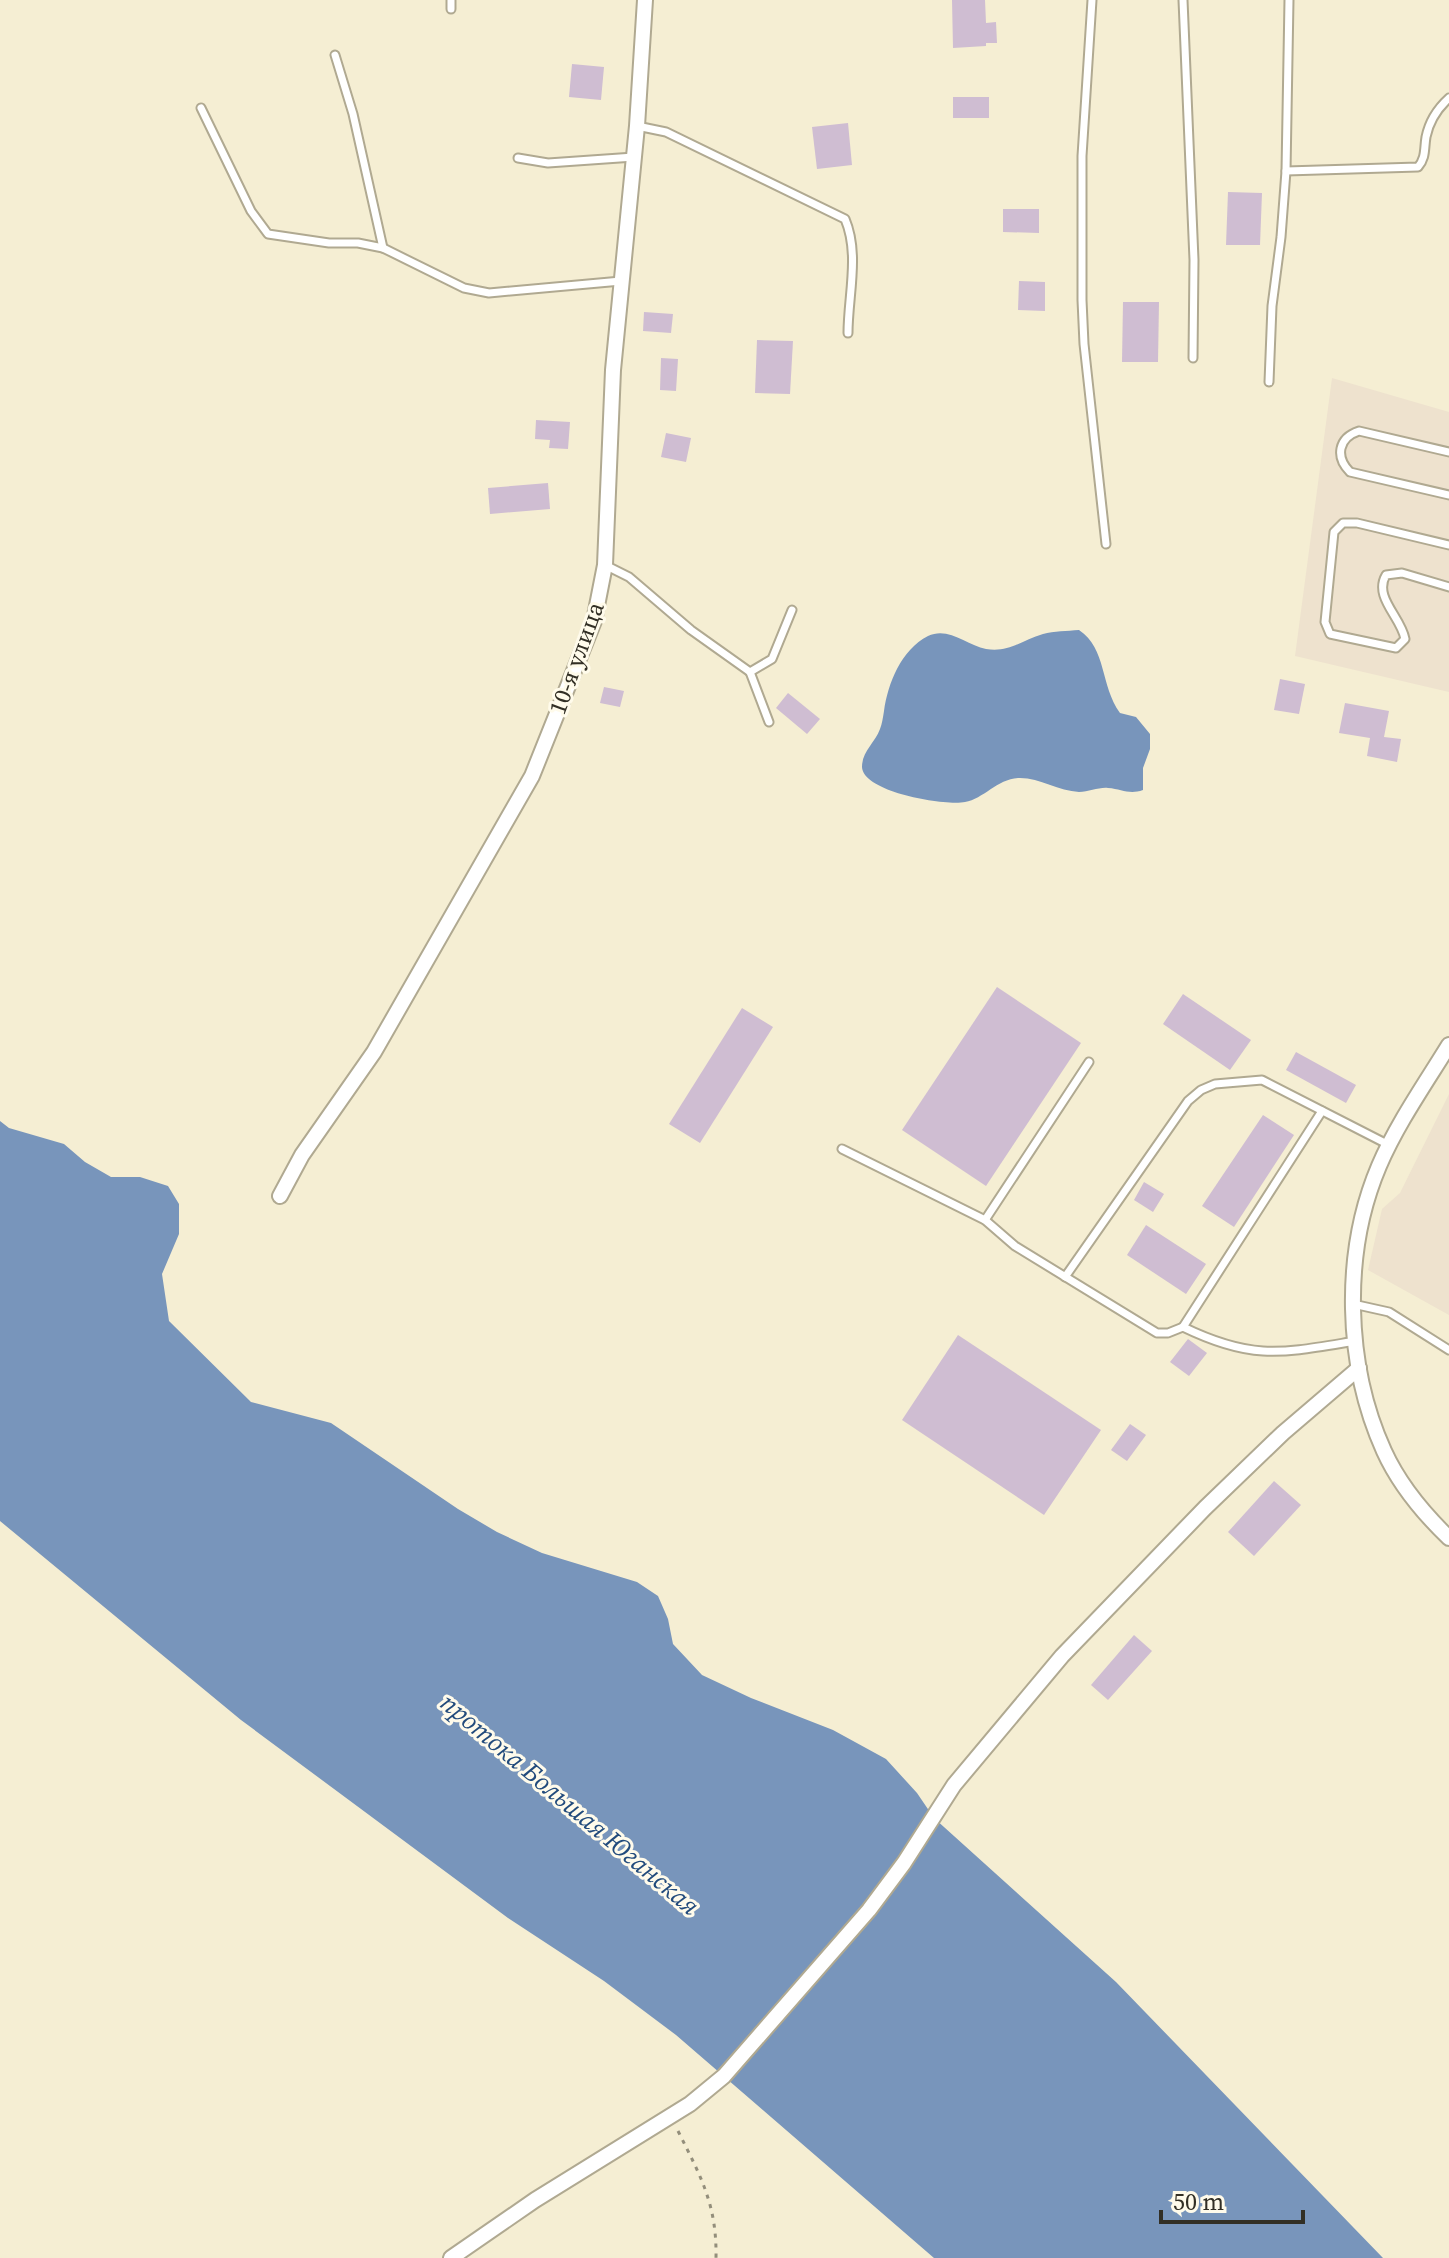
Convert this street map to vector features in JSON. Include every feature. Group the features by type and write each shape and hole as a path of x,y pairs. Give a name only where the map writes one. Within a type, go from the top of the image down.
{"street":[{"name":"10-я улица","path":"280,1196 302,1155 374,1052 532,776 594,621 605,565 613,370 637,126 645,0"},
{"path":"1449,1045 1389,1145 1374,1180 1355,1261 1353,1304 1359,1368 1384,1452 1403,1485 1449,1538"},
{"path":"451,2258 535,2200 671,2117 724,2076 869,1910 904,1863 954,1785 1062,1656 1216,1497 1283,1433 1359,1368"}],"lane":[{"path":"1092,0 1082,156 1082,300 1106,544"},
{"path":"1183,0 1194,260 1193,358"},
{"path":"1269,382 1272,306 1286,171 1289,0"},
{"path":"335,55 353,114 383,248"},
{"path":"1286,171 1418,167 1424,161 1426,136 1431,124 1449,98"},
{"path":"201,108 251,211 268,234 383,248 464,288 489,293 621,281"},
{"path":"637,126 666,132 845,219 852,266 848,333"},
{"path":"518,158 548,163 634,157"},
{"path":"1449,452 1359,431 1346,438 1340,449 1343,465 1350,472 1449,495"},
{"path":"1449,545 1357,523 1343,523 1334,532 1326,630 1330,634 1396,648 1405,639 1383,596 1382,586 1386,575 1402,573 1449,587"},
{"path":"605,565 629,577 691,630 750,672 769,722"},
{"path":"750,672 772,659 792,610"},
{"path":"985,1220 1089,1062"},
{"path":"1065,1277 1188,1101 1215,1084 1262,1080 1389,1145"},
{"path":"842,1149 985,1220 1015,1246 1065,1277 1157,1333 1168,1333 1183,1327 1322,1111"},
{"path":"1353,1304 1389,1312 1449,1350"},
{"path":"1183,1327 1233,1347 1270,1353 1356,1341"}],"path":[{"path":"671,2117 707,2188 712,2208 716,2258"}],"shaded area":[{"path":"1332,378 1449,412 1449,692 1295,656"},
{"path":"1449,1094 1449,1315 1368,1270 1382,1209 1400,1193"}],"water":[{"path":"1079,630 1088,638 1099,657 1109,691 1120,713 1136,717 1150,734 1150,749 1143,768 1143,790 1129,792 1105,788 1079,792 1020,778 1005,781 972,800 955,803 889,790 866,776 863,761 880,729 897,668 919,642 928,636 943,633 994,650 1043,634"},
{"name":"протока Большая Юганская","path":"0,1121 9,1128 64,1144 85,1162 111,1177 140,1177 168,1186 179,1204 179,1234 162,1274 169,1321 251,1402 331,1423 497,1532 542,1553 637,1582 658,1596 668,1619 673,1644 702,1675 833,1730 886,1759 917,1793 934,1818 1116,1982 1383,2258 934,2258 676,2035 604,1981 508,1918 241,1720 0,1521"}],"building":[{"path":"952,0 985,0 986,23 996,22 997,43 953,48"},
{"path":"572,64 604,67 601,100 569,97"},
{"path":"953,97 989,97 989,118 953,118"},
{"path":"848,123 852,165 817,169 812,127"},
{"path":"1228,192 1262,193 1260,245 1226,245"},
{"path":"1003,209 1039,209 1039,233 1003,232"},
{"path":"1019,281 1045,282 1045,311 1018,310"},
{"path":"1123,302 1159,302 1158,362 1122,362"},
{"path":"644,312 673,314 671,333 643,331"},
{"path":"757,340 793,341 790,394 755,393"},
{"path":"661,358 678,359 676,391 660,390"},
{"path":"536,420 570,422 568,449 549,448 550,440 535,439"},
{"path":"666,433 691,438 686,462 661,457"},
{"path":"548,483 550,509 490,514 488,488"},
{"path":"1280,679 1305,684 1299,714 1274,710"},
{"path":"604,687 624,691 620,707 600,703"},
{"path":"788,693 820,719 807,734 776,708"},
{"path":"1345,703 1389,711 1384,737 1401,739 1397,762 1367,756 1370,738 1339,733"},
{"path":"997,987 1081,1043 986,1186 902,1130"},
{"path":"1183,994 1251,1040 1230,1070 1163,1024"},
{"path":"742,1008 773,1027 700,1143 669,1124"},
{"path":"1296,1052 1356,1085 1346,1103 1286,1070"},
{"path":"1263,1115 1294,1135 1234,1227 1202,1206"},
{"path":"1144,1182 1164,1194 1153,1212 1134,1200"},
{"path":"1146,1225 1206,1264 1186,1294 1127,1255"},
{"path":"958,1335 1101,1430 1044,1515 902,1420"},
{"path":"1188,1339 1207,1353 1189,1376 1170,1362"},
{"path":"1130,1424 1146,1435 1127,1461 1111,1450"},
{"path":"1274,1481 1301,1505 1254,1556 1228,1532"},
{"path":"1134,1635 1152,1651 1108,1700 1091,1685"}]}
